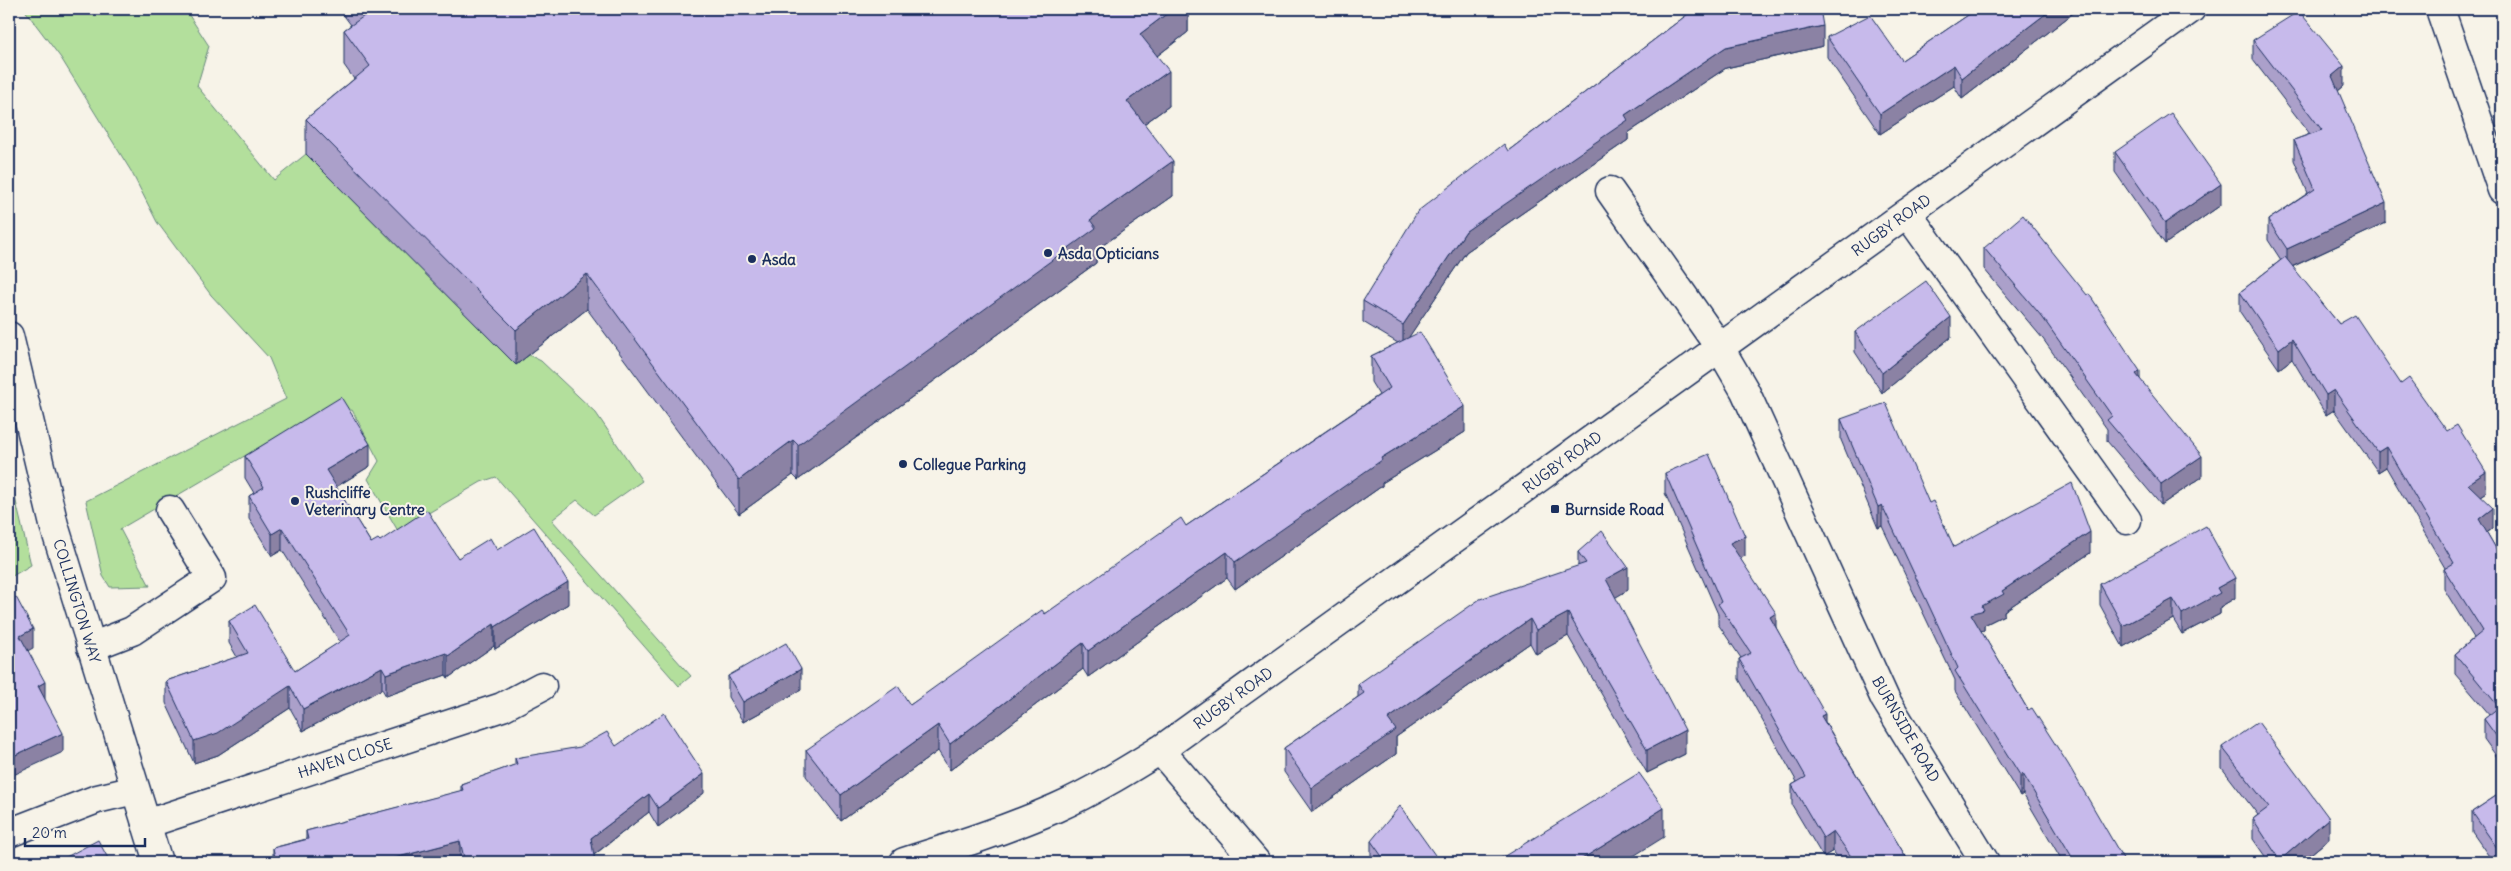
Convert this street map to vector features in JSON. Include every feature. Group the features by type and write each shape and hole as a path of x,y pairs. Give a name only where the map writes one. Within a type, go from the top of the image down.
{"street":[{"name":"RUGBY ROAD","path":"904,862 965,844 1057,808 1115,778 1160,750 2191,9"},
{"path":"2440,9 2502,190"},
{"name":"BURNSIDE ROAD","path":"1610,191 1720,348 1745,392 1885,699 1985,862"},
{"path":"1907,213 2127,520"},
{"name":"COLLINGTON WAY","path":"9,336 54,525 158,862"},
{"path":"91,647 132,631 212,578 170,510"},
{"name":"HAVEN CLOSE","path":"146,824 502,707 542,686"},
{"path":"1160,750 1256,862"},
{"path":"9,832 97,799 135,790"}],"green space":[{"path":"24,9 185,9 209,46 197,86 274,180 306,154 516,364 529,355 541,361 596,413 642,481 594,515 577,500 552,520 691,676 679,686 496,477 481,482 398,531 368,479 379,461 352,410 311,417 120,529 150,586 110,587 103,576 86,501 286,399 269,358 211,295 157,222 131,171 61,58"},
{"path":"9,472 31,565 9,578"}],"building":[{"name":"Asda","path":"363,9 1173,9 1140,34 1169,71 1127,101 1173,161 1090,220 1096,228 798,445 793,440 739,480 587,274 516,330 306,119 370,66 344,30 367,14"},
{"path":"1707,9 1820,9 1823,26 1726,47 1625,115 1628,120 1466,231 1403,325 1363,301 1418,211 1504,144 1508,151 1688,14"},
{"path":"1977,9 2052,9 1962,78 1954,65 1880,114 1827,37 1870,15 1902,60"},
{"path":"2299,11 2344,66 2332,76 2386,203 2287,249 2268,220 2315,189 2294,140 2322,130 2253,40"},
{"path":"2171,113 2221,184 2165,223 2115,152"},
{"path":"2023,215 2087,295 2089,294 2140,371 2136,374 2202,456 2161,484 2107,420 2112,416 2043,318 1984,248"},
{"path":"2285,257 2339,324 2355,315 2401,384 2409,378 2447,431 2457,425 2486,472 2468,484 2493,508 2479,519 2502,559 2502,744 2484,719 2499,707 2455,654 2483,631 2444,569 2454,563 2386,447 2378,452 2334,390 2326,395 2292,339 2279,349 2240,292"},
{"path":"1926,281 1951,317 1882,373 1855,332"},
{"path":"1420,332 1465,406 1381,458 1382,460 1235,562 1227,552 1088,651 1083,643 950,744 938,725 841,795 806,750 898,686 910,705 1042,610 1045,614 1181,518 1186,526 1390,388 1371,356"},
{"path":"341,397 370,444 326,470 371,543 378,539 380,541 427,510 458,558 490,538 497,550 534,527 568,582 495,627 494,624 448,656 446,653 386,674 382,667 303,709 290,686 218,733 194,741 166,681 248,653 229,621 255,605 295,671 350,635 282,528 272,534 249,496 264,487 245,456"},
{"path":"1886,403 1929,503 1933,501 1954,547 2072,483 2090,532 2002,591 2004,594 1982,606 1984,610 1971,614 2028,710 2032,708 2068,764 2125,862 2075,862 2023,774 2020,775 1955,671 1958,668 1882,505 1878,507 1841,419"},
{"path":"1709,454 1745,536 1730,543 1776,613 1770,617 1825,714 1821,716 1909,862 1855,862 1833,831 1823,838 1792,785 1806,777 1739,659 1751,653 1718,604 1721,602 1665,473"},
{"path":"2206,526 2235,578 2217,588 2220,593 2182,614 2173,599 2123,626 2100,584"},
{"path":"1602,531 1628,567 1606,579 1685,730 1647,750 1568,613 1536,630 1530,619 1388,719 1396,730 1312,788 1284,748 1364,693 1358,684 1480,599 1586,563 1578,552"},
{"path":"16,597 33,629 20,636 45,682 38,686 63,733 9,758 9,601"},
{"path":"786,643 801,669 743,702 728,676"},
{"path":"664,713 704,774 658,808 649,794 591,838 595,862 465,862 460,841 379,862 276,862 273,848 308,839 306,831 463,790 461,784 517,764 515,758 580,747 607,732 616,746"},
{"path":"2258,722 2329,818 2280,860 2253,819 2269,807 2222,747"},
{"path":"1639,773 1664,808 1577,862 1495,862"},
{"path":"2502,792 2502,855 2472,812"},
{"path":"1400,806 1440,862 1386,862 1371,841"},
{"path":"98,840 110,862 57,862"},
{"path":"1133,857 1137,862 1127,862"}],"place":[{"name":"Asda Opticians","path":"1048,253"},
{"name":"Asda","path":"752,259"},
{"name":"Collegue Parking","path":"903,464"},
{"name":"Rushcliffe Veterinary Centre","path":"295,501"},
{"name":"Burnside Road","path":"1555,509"}]}
